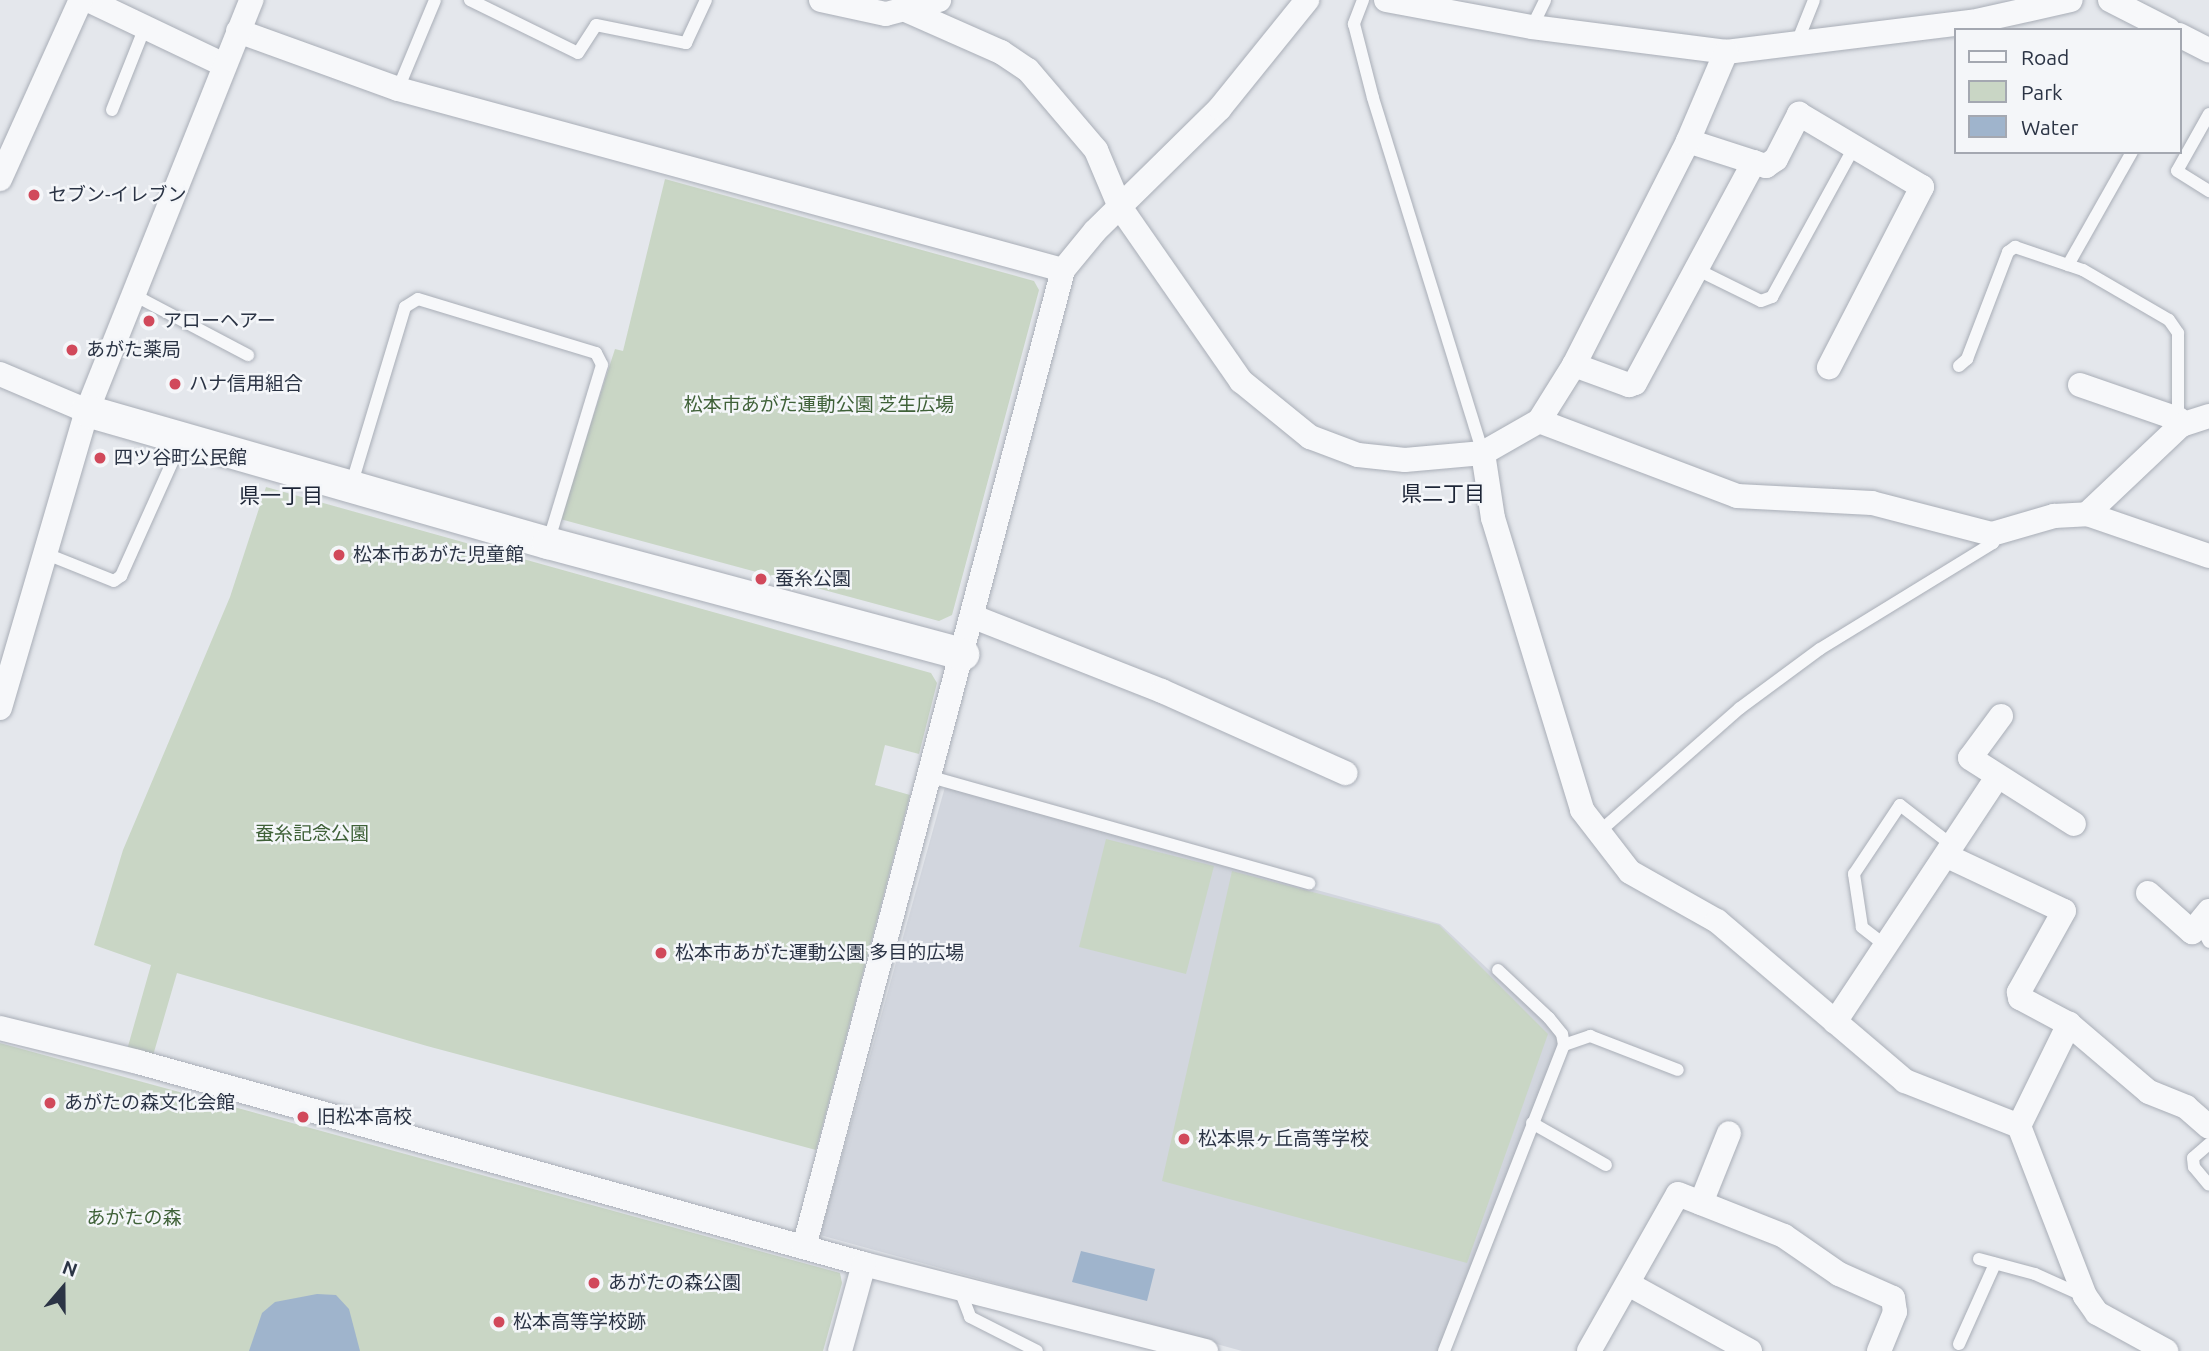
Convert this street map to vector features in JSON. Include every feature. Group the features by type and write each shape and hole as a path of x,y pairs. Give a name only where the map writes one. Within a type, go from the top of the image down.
{"street":[{"path":"0,179 81,0"},
{"path":"88,0 224,65"},
{"path":"0,708 4,679 87,411 251,0"},
{"path":"821,0 886,15 939,0"},
{"path":"804,1247 974,617 1063,270 1120,207 1220,108 1307,0"},
{"path":"1386,0 1532,27 1726,52 1972,22 2071,0"},
{"path":"2110,0 2165,28"},
{"path":"908,10 1001,52 1028,70 1096,150 1120,207 1241,381 1310,437 1358,455 1405,460 1483,453 1539,421 1574,365 1688,141 1726,52"},
{"path":"238,31 398,89 1063,270"},
{"path":"2181,36 2209,50"},
{"path":"1688,141 1766,166 1776,159 1799,114 1922,187 1829,367"},
{"path":"1574,365 1629,385 1635,383 1754,162"},
{"path":"0,374 87,411 548,543 962,654"},
{"path":"2080,385 2180,422 2209,416"},
{"path":"1539,421 1737,496 1872,503 1992,534 2054,516 2087,514 2209,556"},
{"path":"2087,514 2180,422"},
{"path":"1483,453 1493,518 1582,810 1630,872 1717,921 1915,1087 2009,1119 2019,1126 2084,1296 2097,1312 2166,1351"},
{"path":"974,617 1162,691 1345,773"},
{"path":"2001,716 1970,758 2074,824"},
{"path":"1835,1022 1997,777"},
{"path":"1950,851 2064,911 2019,992 2020,998 2069,1024 2149,1092 2186,1107 2209,1127"},
{"path":"2147,893 2192,932 2206,926"},
{"path":"2019,1126 2069,1024"},
{"path":"0,1028 864,1264 958,1285 1204,1351"},
{"path":"1701,1203 1729,1133"},
{"path":"1589,1351 1630,1285 1678,1194 1784,1236 1839,1274 1893,1298 1895,1312 1879,1351"},
{"path":"840,1351 864,1264"},
{"path":"1630,1285 1750,1351"}],"lane":[{"path":"398,89 435,0"},
{"path":"470,0 578,53 596,25 686,43 706,0"},
{"path":"1363,0 1354,24 1373,98 1483,453"},
{"path":"1532,27 1545,0"},
{"path":"1796,44 1814,0"},
{"path":"113,110 145,27"},
{"path":"2181,152 2209,114"},
{"path":"1696,269 1767,302 1854,147"},
{"path":"2068,265 2131,154"},
{"path":"2179,155 2177,171 2209,191"},
{"path":"1959,366 1967,359 2008,252 2015,247 2068,265 2142,301 2178,333 2180,422"},
{"path":"134,295 248,355"},
{"path":"351,486 405,307 418,299 596,353 602,365 548,543"},
{"path":"44,553 114,581 121,576 174,458"},
{"path":"1600,831 1740,708 1820,649 1993,543 1992,534"},
{"path":"931,777 1309,883"},
{"path":"1886,946 1862,927 1854,874 1900,805 1950,851"},
{"path":"1444,1351 1564,1045 1562,1034 1549,1018 1498,971"},
{"path":"1564,1045 1590,1036 1678,1070"},
{"path":"1532,1123 1606,1165"},
{"path":"2209,1144 2193,1158 2194,1167 2209,1185"},
{"path":"1979,1259 2035,1274 2084,1296"},
{"path":"1959,1344 1995,1264"},
{"path":"958,1285 970,1317 1037,1351"}],"shaded area":[{"name":"松本県ヶ丘高等学校","path":"945,787 1440,924 1554,1031 1558,1044 1439,1351 1242,1351 820,1235"}],"green space":[{"name":"松本市あがた運動公園 芝生広場","path":"665,179 1034,281 1039,290 952,615 939,621 560,519 615,349 623,351"},
{"name":"蚕糸記念公園","path":"266,487 931,673 937,683 919,754 885,745 875,785 910,795 816,1150 427,1046 177,973 152,1059 127,1050 151,965 94,945 123,850 230,597"},
{"path":"1106,839 1214,866 1186,974 1079,947"},
{"path":"1232,871 1439,925 1548,1034 1467,1263 1162,1181"},
{"name":"あがたの森","path":"0,1043 840,1273 842,1283 823,1351 0,1351"}],"water":[{"path":"1081,1251 1155,1269 1147,1301 1072,1282"},
{"path":"317,1294 336,1295 349,1309 360,1351 249,1351 262,1313 275,1302"}],"place":[{"name":"セブン-イレブン","path":"34,195"},
{"name":"アローヘアー","path":"149,321"},
{"name":"あがた薬局","path":"72,350"},
{"name":"ハナ信用組合","path":"175,384"},
{"name":"四ツ谷町公民館","path":"100,458"},
{"name":"松本市あがた児童館","path":"339,555"},
{"name":"蚕糸公園","path":"761,579"},
{"name":"松本市あがた運動公園 多目的広場","path":"661,953"},
{"name":"あがたの森文化会館","path":"50,1103"},
{"name":"旧松本高校","path":"303,1117"},
{"name":"松本県ヶ丘高等学校","path":"1184,1139"},
{"name":"あがたの森公園","path":"594,1283"},
{"name":"松本高等学校跡","path":"499,1322"}],"district":[{"name":"県二丁目","path":"1443,493"},
{"name":"県一丁目","path":"281,495"}]}
